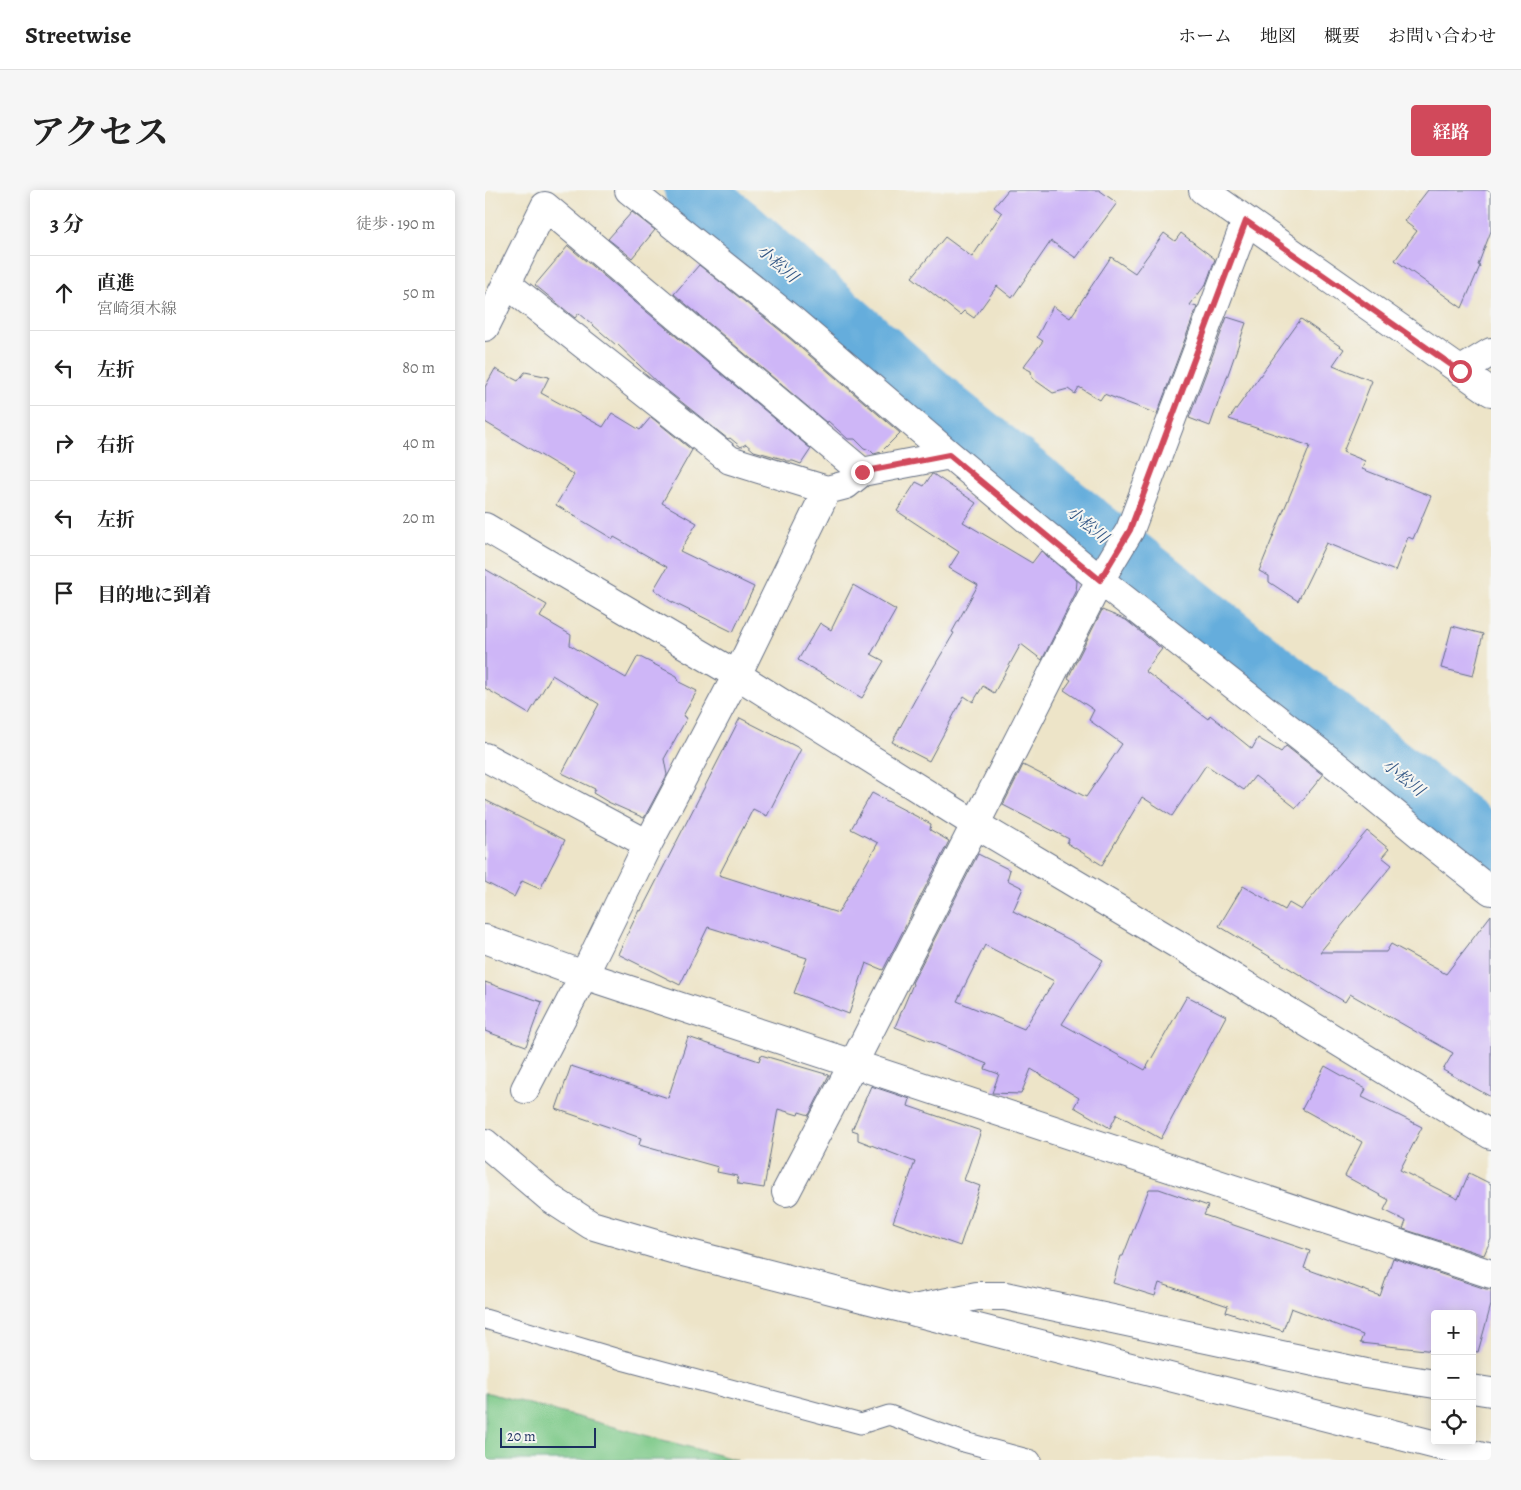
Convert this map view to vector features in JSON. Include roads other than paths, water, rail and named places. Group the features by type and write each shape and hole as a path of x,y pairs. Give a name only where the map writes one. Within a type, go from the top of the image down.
{"street":[{"path":"629,190 791,319 949,455 1100,580 1331,761 1491,891"},
{"path":"1203,190 1491,392"},
{"path":"485,327 549,198 862,472"},
{"path":"786,1192 1100,580 1130,530 1246,221"},
{"path":"507,284 730,460 827,490 846,485 862,472 949,455"},
{"path":"1460,371 1491,352"},
{"path":"525,1089 584,975 648,844 737,675 827,490"},
{"path":"485,527 737,675 975,824 1233,977 1491,1135"},
{"path":"485,757 648,844"},
{"path":"485,939 584,975 1491,1274"},
{"path":"485,1143 551,1199 591,1225 679,1251 1491,1459"},
{"path":"909,1310 977,1296 1005,1296 1366,1373 1431,1383"},
{"path":"1476,1390 1491,1392"}],"lane":[{"path":"485,1319 622,1360 861,1424 889,1415 964,1442 1031,1460"}],"waterway":[{"name":"小松川","path":"693,190 738,227 950,414 1491,847"}]}
